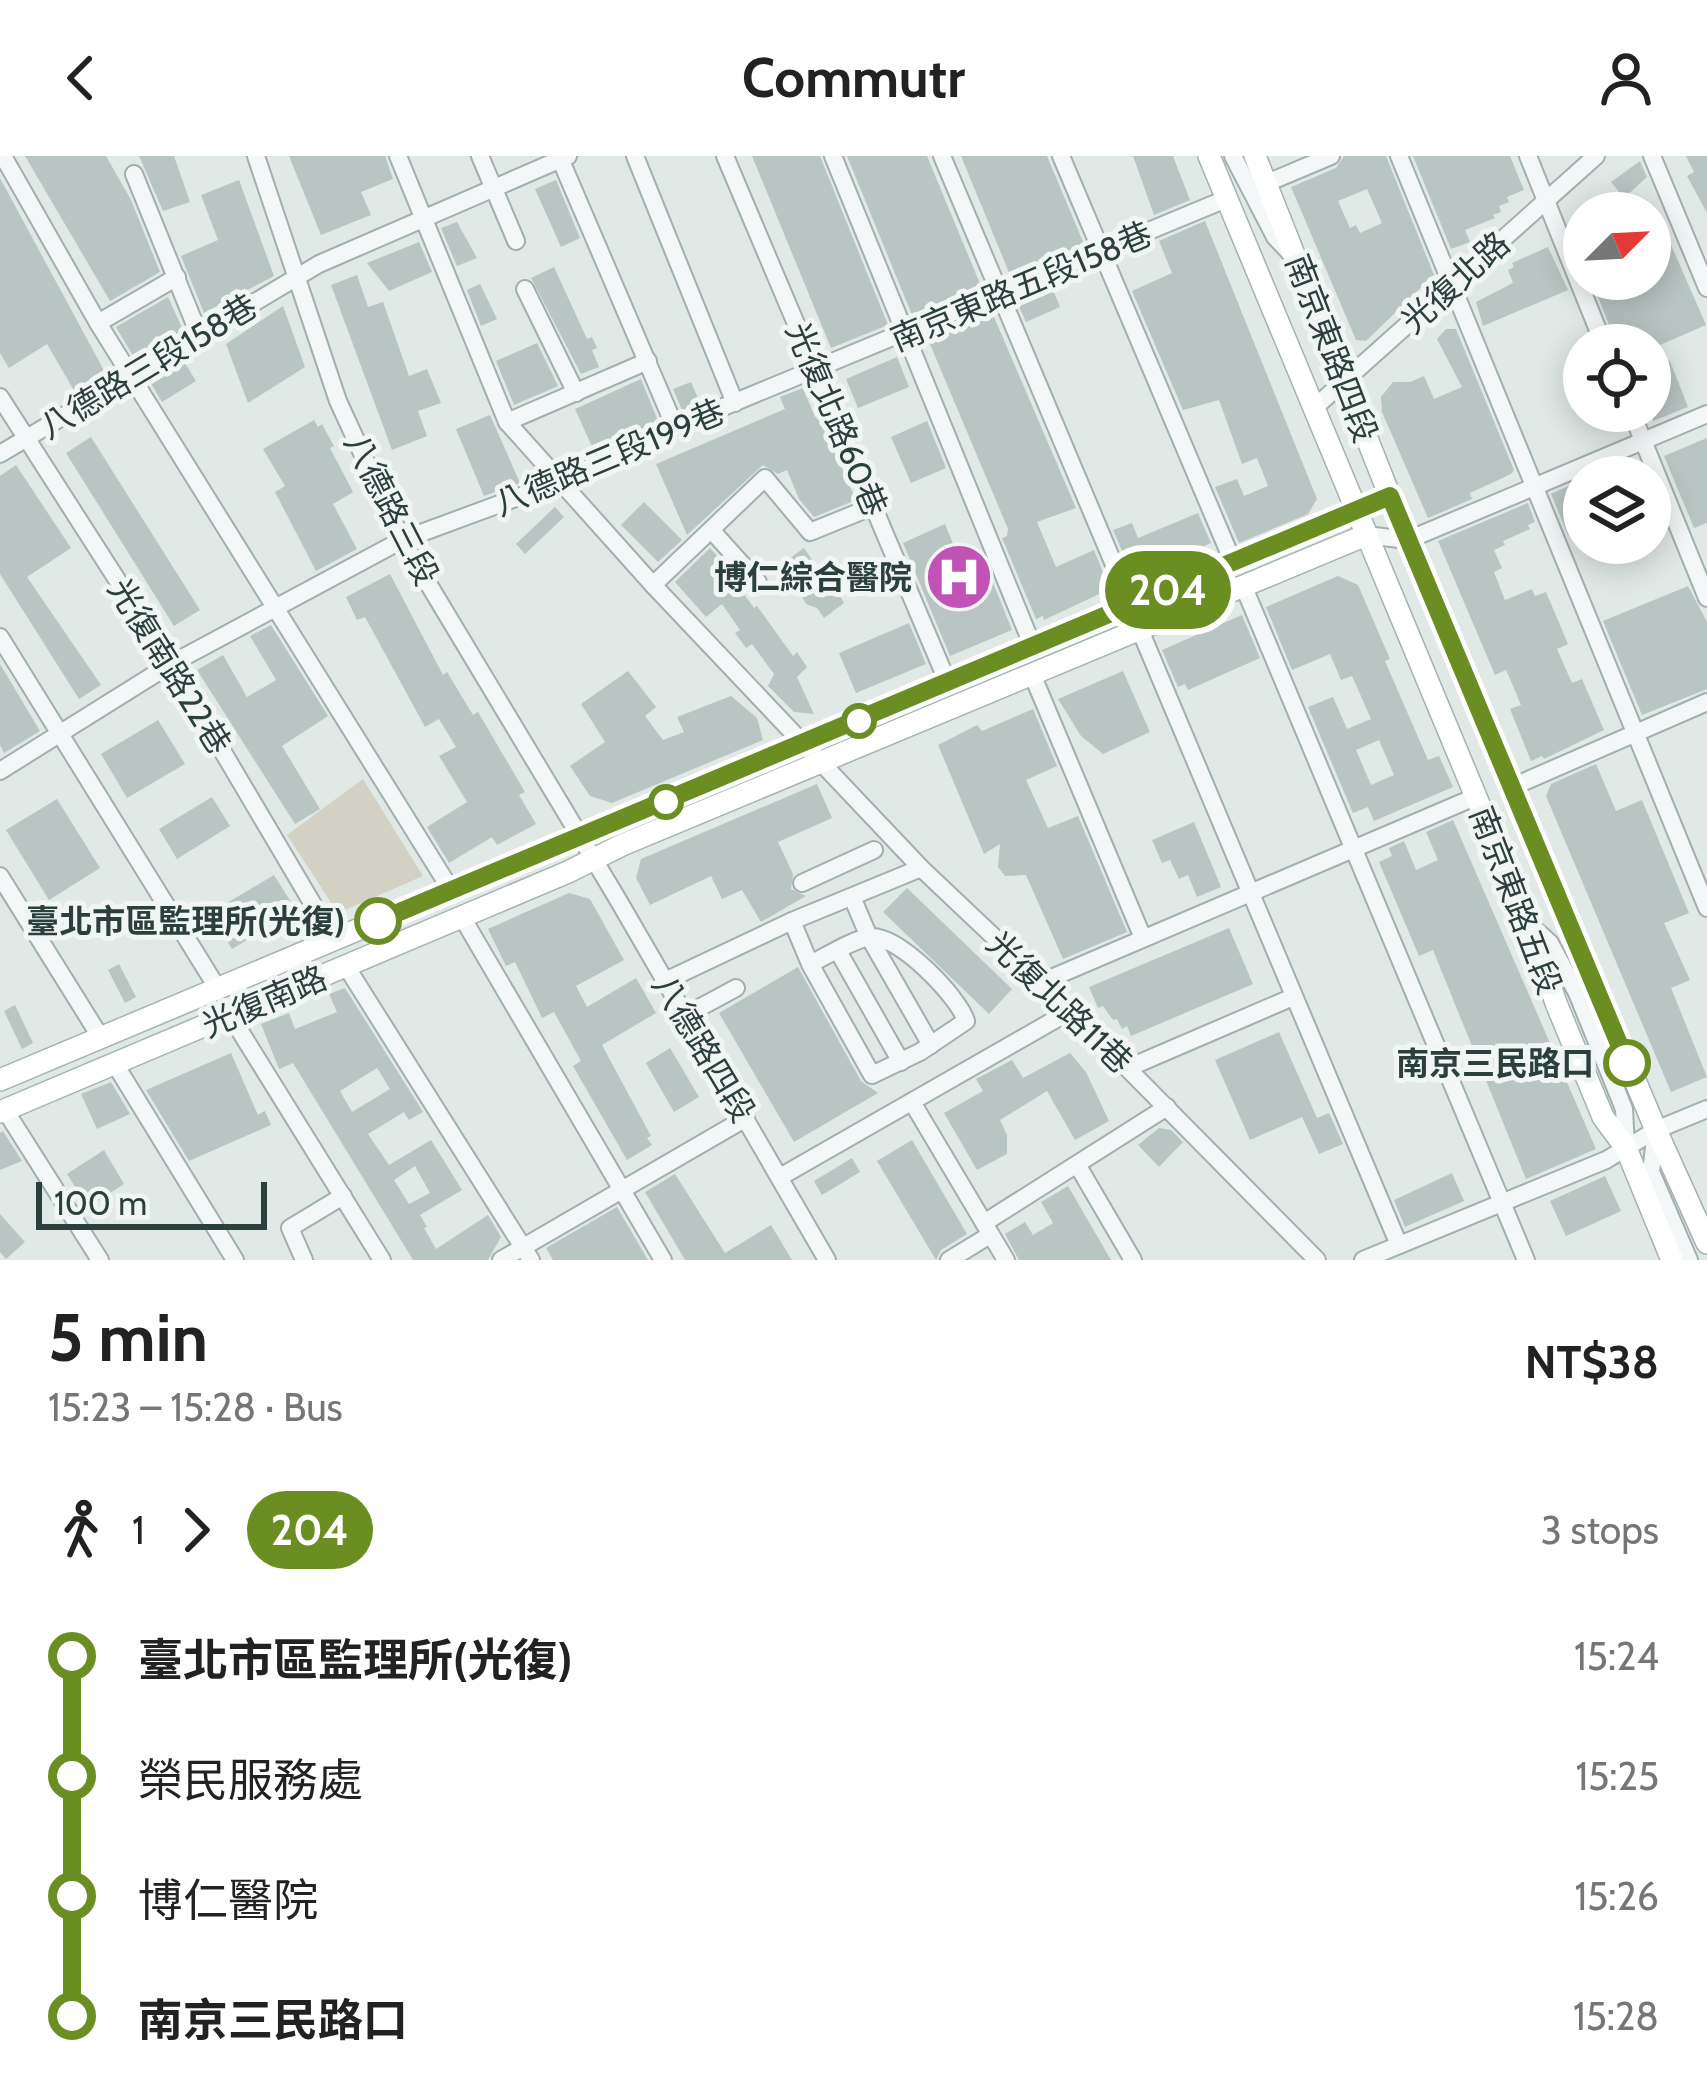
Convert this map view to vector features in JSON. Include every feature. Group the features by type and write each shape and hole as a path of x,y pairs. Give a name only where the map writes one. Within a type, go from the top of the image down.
{"main road":[{"name":"南京東路四段","path":"1209,156 1366,535"},
{"name":"南京東路四段","path":"1256,156 1408,540"},
{"path":"580,837 1390,496"},
{"path":"593,861 1366,535"},
{"name":"南京東路五段","path":"1366,535 1529,925 1603,1117 1626,1148 1672,1260"},
{"name":"南京東路五段","path":"1408,540 1707,1243"},
{"name":"光復南路","path":"0,1080 580,837"},
{"name":"光復南路","path":"3,1111 593,861"}],"street":[{"path":"3,156 98,323 451,890"},
{"name":"八德路三段","path":"256,156 338,401 402,540 580,837"},
{"name":"光復北路11巷","path":"398,156 508,422 653,585 921,868 1042,982 1317,1260"},
{"path":"480,156 516,241"},
{"path":"635,156 735,403"},
{"name":"光復北路60巷","path":"725,156 949,682"},
{"path":"833,156 1033,647"},
{"path":"942,156 1131,605"},
{"path":"1061,156 1233,562"},
{"path":"1233,156 1275,237 1294,258"},
{"path":"1267,183 1331,156"},
{"path":"1399,156 1707,908"},
{"path":"1528,156 1595,324"},
{"name":"光復北路","path":"1314,408 1596,156"},
{"path":"1652,156 1707,288"},
{"path":"562,157 675,427"},
{"name":"八德路三段158巷","path":"0,454 297,277 562,157"},
{"path":"134,175 200,337"},
{"name":"南京東路五段158巷","path":"815,372 1226,199"},
{"path":"98,323 177,277"},
{"path":"525,290 576,392"},
{"path":"508,422 647,361"},
{"name":"八德路三段199巷","path":"0,771 171,664 402,540 559,482 675,427 815,372"},
{"name":"光復南路22巷","path":"0,397 171,664 334,940"},
{"path":"1366,535 1408,540 1707,414"},
{"path":"1639,432 1707,598"},
{"path":"653,585 765,478 810,532 874,506"},
{"path":"713,532 758,582"},
{"path":"1243,585 1526,1260"},
{"path":"1141,630 1399,1245"},
{"path":"0,637 218,988"},
{"path":"1032,674 1143,938"},
{"path":"1512,787 1707,702"},
{"path":"1042,982 1475,796"},
{"name":"八德路四段","path":"580,837 826,1260"},
{"path":"802,883 874,850"},
{"path":"846,863 869,937 931,1045"},
{"path":"663,982 792,920 921,868"},
{"path":"0,876 101,1038"},
{"path":"462,917 663,1260"},
{"path":"792,920 810,964 872,1075 964,1025 966,1016 920,964 884,939 869,937 810,964"},
{"path":"838,951 901,1062"},
{"path":"346,966 527,1254"},
{"path":"684,1016 736,988"},
{"path":"1128,1068 1293,997"},
{"path":"780,1178 1070,1011"},
{"path":"230,1015 382,1260"},
{"path":"115,1064 235,1260"},
{"path":"912,1102 1006,1260"},
{"path":"949,1260 1167,1107"},
{"path":"1363,1260 1503,1203 1707,1108"},
{"path":"3,1111 100,1260"},
{"path":"501,1260 527,1254 623,1190 746,1118"},
{"path":"1656,1130 1651,1172 1689,1260"},
{"path":"1078,1166 1133,1260"},
{"path":"305,1260 290,1228 343,1196"}],"shaded area":[{"path":"363,779 423,876 338,913 287,835"}],"building":[{"path":"25,156 106,156 131,200 160,272 110,301"},
{"path":"139,156 174,156 190,202 163,211"},
{"path":"289,156 385,156 393,179 361,192 371,215 321,235"},
{"path":"752,156 820,156 888,325 831,348"},
{"path":"847,156 927,156 981,286 912,315"},
{"path":"961,156 1047,156 1084,244 1010,275"},
{"path":"1133,156 1173,156 1190,200 1154,215"},
{"path":"1344,156 1386,156 1434,275 1366,341 1356,340 1291,187 1336,168","holes":["1367,189 1382,223 1360,233 1356,225 1350,228 1338,201"]},
{"path":"1413,156 1510,156 1524,190 1507,197 1509,202 1499,206 1501,212 1495,218 1465,230 1470,242 1451,249"},
{"path":"1686,156 1707,156 1707,213 1687,176 1694,172"},
{"path":"1640,161 1647,177 1631,192 1619,192 1611,182"},
{"path":"0,178 107,376 76,394 47,344 9,368 0,353"},
{"path":"239,180 274,276 204,313 181,256 218,240 201,195"},
{"path":"556,180 580,238 561,247 535,189"},
{"path":"1205,221 1317,499 1308,514 1239,543 1215,487 1237,479 1244,496 1268,486 1257,458 1242,464 1219,400 1183,410 1132,291 1172,273 1159,241"},
{"path":"457,222 477,258 457,266 441,228"},
{"path":"419,242 432,272 389,291 367,263"},
{"path":"1671,245 1706,325 1671,340 1671,324 1609,324 1599,300 1671,300"},
{"path":"1548,247 1563,279 1563,292 1483,326 1476,302 1513,283 1508,270 1514,267 1512,263"},
{"path":"554,267 587,339 592,337 597,348 592,350 599,367 581,374 531,278"},
{"path":"357,275 368,307 383,302 409,376 427,369 441,403 418,411 427,436 392,450 331,285"},
{"path":"480,284 497,319 481,326 467,290"},
{"path":"1051,285 1060,307 1026,322 1016,300"},
{"path":"168,297 183,330 135,359 116,327"},
{"path":"283,306 305,367 248,403 226,344"},
{"path":"991,310 1076,508 1037,522 1056,567 1094,550 1110,589 1044,620 1043,616 1036,619 1002,538 1008,529 927,337"},
{"path":"1446,329 1456,329 1514,470 1470,493 1472,499 1428,518 1382,412 1381,397 1393,382 1424,376 1434,399 1462,387 1437,339"},
{"path":"537,343 558,386 514,405 496,361"},
{"path":"897,357 909,387 858,408 846,379"},
{"path":"183,360 196,381 162,402 149,380"},
{"path":"1671,364 1688,407 1671,414"},
{"path":"641,379 658,421 594,451 575,409"},
{"path":"691,382 700,403 682,410 673,389"},
{"path":"803,388 856,500 814,517 799,499 787,470 778,474 763,465 687,535 656,464 785,409 780,397"},
{"path":"490,415 520,483 484,496 456,429"},
{"path":"314,420 318,427 322,424 334,446 330,448 353,492 333,504 357,549 316,571 275,492 285,486 263,449"},
{"path":"927,421 946,468 911,483 891,437"},
{"path":"91,437 200,610 174,626 66,453"},
{"path":"1707,438 1707,523 1694,528 1671,473 1671,456 1664,456"},
{"path":"16,465 71,548 27,577 101,685 79,699 0,574 0,476"},
{"path":"1563,488 1563,523 1551,494"},
{"path":"644,502 682,540 658,562 621,525"},
{"path":"1528,503 1535,522 1494,550 1502,568 1494,572 1505,600 1532,589 1535,596 1546,592 1568,644 1557,649 1572,683 1582,679 1604,730 1531,761 1510,709 1521,705 1513,686 1506,670 1495,675 1438,541"},
{"path":"555,507 564,517 525,554 516,544"},
{"path":"1198,513 1211,543 1134,578 1113,530 1132,523 1138,538"},
{"name":"博仁綜合醫院","path":"945,524 959,558 979,548 1012,630 950,656 903,543"},
{"path":"710,548 744,586 740,589 793,656 797,652 807,667 797,677 814,714 794,712 768,686 774,674 752,644 746,648 722,604 706,617 675,582"},
{"path":"804,548 819,570 823,567 844,603 824,618 806,604 783,563"},
{"path":"390,574 443,675 447,672 473,715 478,712 525,792 519,795 536,824 497,845 492,837 449,863 427,827 467,802 439,756 456,747 439,719 425,727 365,617 357,620 346,597"},
{"path":"1338,576 1358,585 1428,760 1439,756 1453,787 1374,821 1368,807 1353,813 1308,707 1333,697 1347,729 1371,719 1352,676 1341,680 1330,654 1292,670 1266,607","holes":["1379,740 1394,775 1371,785 1356,750"]},
{"path":"1688,586 1707,622 1707,689 1642,715 1603,621"},
{"path":"1242,615 1260,658 1188,690 1185,684 1178,687 1162,650"},
{"path":"909,623 926,664 856,693 839,653"},
{"path":"271,625 328,716 282,746 320,809 295,824 197,670 223,655 247,697 276,680 250,636"},
{"path":"0,664 40,731 4,753 0,745"},
{"path":"628,671 656,707 645,716 663,740 684,732 677,717 731,696 757,718 763,740 612,803 590,796 570,766 605,742 581,704"},
{"path":"1123,671 1150,732 1103,754 1081,736 1058,699"},
{"path":"1033,709 1057,766 1026,780 1048,828 1078,816 1127,932 1063,959 1026,875 1005,876 998,867 1000,844 984,854 938,745 977,725 982,731"},
{"path":"158,720 185,764 127,798 101,754"},
{"path":"1596,764 1616,811 1642,800 1689,913 1664,923 1690,980 1671,988 1707,1077 1671,1092 1546,796 1551,784"},
{"path":"817,784 832,818 778,842 793,874 791,889 806,896 761,922 742,890 722,899 711,876 650,905 636,878 641,859"},
{"path":"212,797 230,826 177,859 159,829"},
{"path":"57,799 100,868 49,900 6,830"},
{"path":"1453,820 1596,1149 1526,1179 1433,950 1419,956 1379,862 1392,856 1389,848 1404,841 1416,870 1438,860 1426,832"},
{"path":"1194,822 1221,887 1197,897 1188,875 1179,879 1170,860 1162,863 1152,840"},
{"path":"274,875 296,910 232,949 210,913"},
{"path":"907,888 1012,989 989,1014 883,912"},
{"path":"569,893 590,899 624,960 576,986 587,1007 636,978 656,1013 602,1045 651,1136 647,1138 652,1145 627,1160 573,1066 581,1061 554,1012 542,1018 515,962 506,966 488,929"},
{"path":"1229,928 1253,984 1131,1036 1127,1026 1122,1029 1103,1006 1098,1008 1089,987"},
{"path":"119,964 136,997 125,1003 108,970"},
{"path":"798,967 861,1081 878,1093 794,1142 719,1013"},
{"path":"345,988 423,1112 409,1120 404,1112 368,1134 389,1165 431,1140 462,1190 420,1215 436,1249 488,1215 501,1237 488,1260 413,1260 293,1063 279,1069 261,1024 289,1013 295,1029 337,1012 329,994","holes":["377,1068 390,1089 352,1112 340,1091","415,1166 430,1193 409,1204 394,1180"]},
{"path":"15,1005 33,1043 22,1049 4,1011"},
{"path":"1279,1032 1317,1118 1329,1113 1343,1144 1319,1154 1302,1117 1250,1140 1215,1060"},
{"path":"670,1048 699,1097 674,1112 646,1063"},
{"path":"231,1053 258,1115 265,1111 271,1125 189,1161 146,1090"},
{"path":"1070,1053 1086,1072 1109,1121 1075,1140 1047,1091 1000,1120 1007,1135 1007,1154 977,1170 944,1113 983,1091 976,1079 1012,1060 1023,1078"},
{"path":"111,1082 130,1114 97,1129 81,1094"},
{"path":"1159,1128 1171,1130 1183,1142 1159,1167 1138,1145"},
{"path":"0,1133 22,1161 0,1170"},
{"path":"912,1140 967,1234 941,1250 936,1260 877,1161"},
{"path":"104,1150 124,1184 88,1207 67,1174"},
{"path":"852,1158 860,1172 822,1195 814,1181"},
{"path":"1452,1173 1464,1201 1405,1227 1394,1200"},
{"path":"675,1174 725,1253 771,1225 792,1260 685,1260 645,1192"},
{"path":"1605,1176 1621,1211 1566,1236 1550,1201"},
{"path":"1068,1186 1111,1260 1019,1260 1005,1234 1025,1222 1033,1235 1053,1223 1041,1202"},
{"path":"617,1207 648,1260 553,1260 546,1248"},
{"path":"0,1214 25,1242 6,1259 0,1252"}],"bus line":[{"name":"204","path":"378,921 1390,496 1627,1063"}],"place":[{"name":"博仁綜合醫院","path":"959,577"},
{"name":"臺北市區監理所(光復)","path":"378,921"},
{"name":"南京三民路口","path":"1627,1063"}]}
